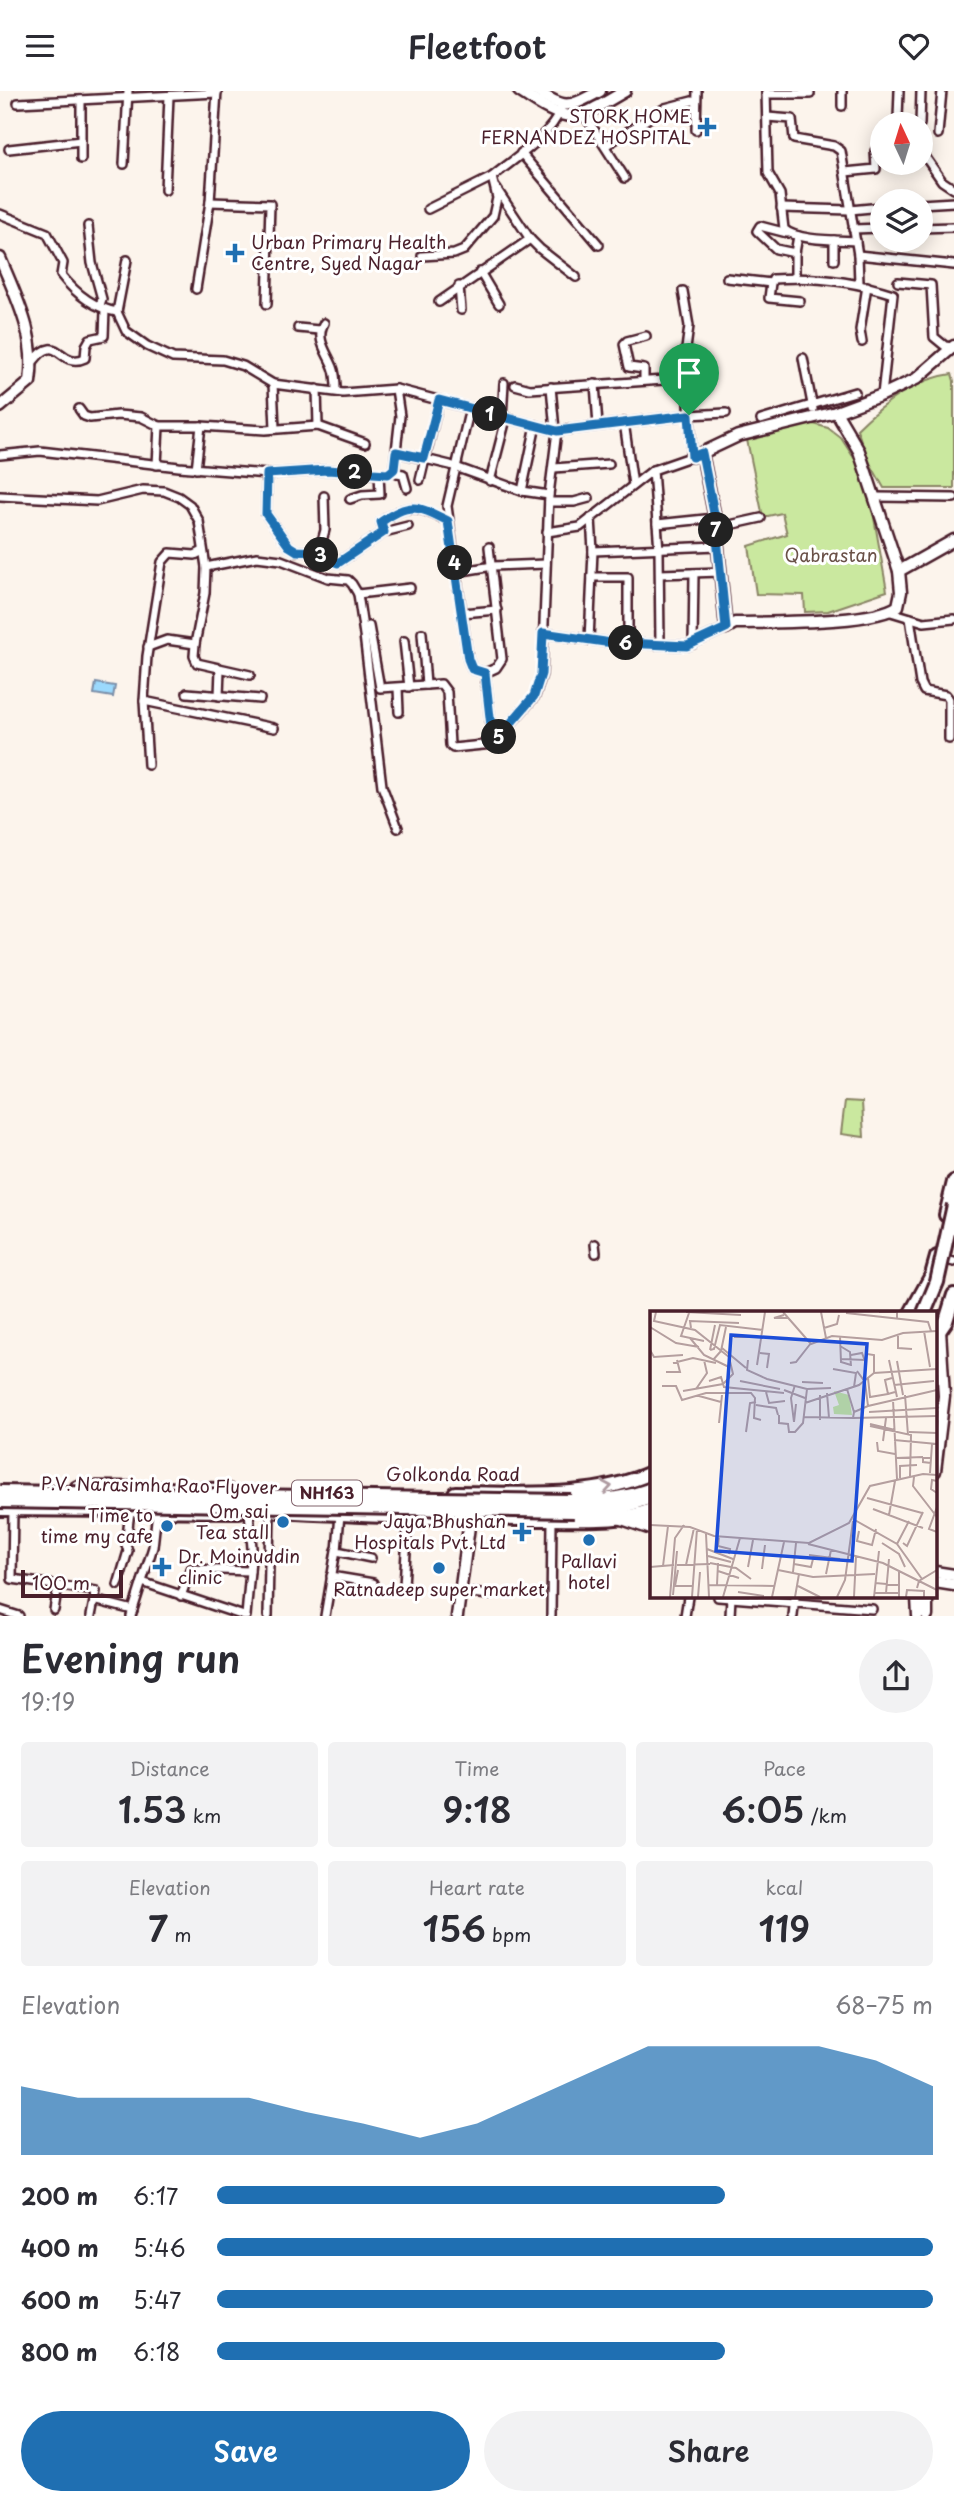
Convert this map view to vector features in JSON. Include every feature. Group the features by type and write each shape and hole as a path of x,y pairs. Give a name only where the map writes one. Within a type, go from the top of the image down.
{"highway":[{"path":"912,1311 927,1286 954,1182"},
{"path":"925,1311 937,1282 954,1205"},
{"path":"934,1311 946,1285 954,1248 938,1251"},
{"path":"944,1328 954,1295"},
{"name":"Golkonda Road","path":"0,1490 129,1487 314,1492 563,1493 614,1487 650,1473"},
{"path":"58,1510 59,1488"},
{"name":"P.V. Narasimha Rao Flyover","path":"0,1490 583,1501 625,1496 650,1489"},
{"path":"313,1513 314,1492"},
{"name":"P.V. Narasimha Rao Flyover","path":"0,1501 574,1511 622,1507 650,1497"},
{"name":"NH163","path":"7,1509 270,1511 408,1518 586,1520 650,1510"}],"street":[{"path":"519,91 561,110"},
{"path":"537,91 568,117 584,114 625,91"},
{"path":"429,209 492,177 546,132 561,110 600,91"},
{"path":"694,91 694,127 692,101 694,91"},
{"path":"842,91 842,106"},
{"path":"898,112 899,91"},
{"path":"920,112 921,91"},
{"path":"938,134 942,91"},
{"path":"18,103 81,100 129,94 169,96 217,92 210,202 196,289"},
{"path":"788,233 782,224 780,194 768,173 766,92 810,94"},
{"path":"124,164 129,94"},
{"path":"165,190 169,96"},
{"path":"81,100 81,159"},
{"path":"606,146 665,108 692,101"},
{"path":"584,114 625,178"},
{"path":"767,117 792,119 794,139 838,148 843,155 863,284 860,330 862,342"},
{"path":"9,149 81,141"},
{"path":"521,153 599,245"},
{"path":"933,168 942,181 954,189"},
{"path":"845,172 870,170"},
{"path":"492,177 530,239 576,277"},
{"path":"422,256 454,254 464,250 493,216 497,198 496,187"},
{"path":"210,202 270,204 267,304"},
{"path":"933,203 954,202"},
{"path":"781,208 870,208"},
{"path":"0,214 47,233 63,263 61,275 80,297 117,312"},
{"path":"33,362 42,351 51,348 69,361 77,362 85,358 90,339 104,336 101,291 92,263 88,226"},
{"path":"795,253 776,249 757,231 760,226 798,236 856,241"},
{"path":"933,228 954,227"},
{"path":"853,229 870,228"},
{"path":"795,277 798,236"},
{"path":"439,302 530,239"},
{"path":"834,240 834,260"},
{"path":"858,255 954,265"},
{"path":"0,258 28,325 33,362 30,382 0,407"},
{"path":"127,260 117,312 126,331 147,346 173,358 223,360 243,366 273,384 343,393 396,389 556,431 726,413"},
{"path":"480,272 499,304"},
{"path":"800,301 769,298 773,279 795,277 863,284 893,294 882,395"},
{"path":"727,278 771,283"},
{"path":"898,282 931,285 934,337 945,346 953,347"},
{"path":"459,286 461,310"},
{"path":"683,291 689,327 686,349 692,457"},
{"path":"298,328 322,327 322,344 335,370 336,391"},
{"path":"645,380 644,369 629,367 624,344 646,336"},
{"path":"547,532 580,527 653,470 702,453 738,436 836,412 882,395 916,379 953,347"},
{"path":"803,358 814,418"},
{"path":"515,386 530,389 664,380"},
{"path":"490,481 504,418 505,383"},
{"path":"273,384 275,428"},
{"path":"594,384 598,425"},
{"path":"369,626 380,688 441,684 447,692 450,745 453,748 493,744 534,696 541,674 549,499 554,468 556,431 551,387"},
{"path":"317,389 318,426"},
{"path":"0,455 40,451 196,469 267,474 327,470 388,474 394,469 400,416 396,389"},
{"path":"761,420 855,392"},
{"path":"420,480 439,400"},
{"path":"79,408 84,416 90,418 118,415 141,417 159,426 265,430 318,426 365,443"},
{"path":"470,408 447,506 468,659 472,669 485,673 496,668 502,659 489,547"},
{"path":"543,633 628,643 693,644 735,623 865,618 891,612 898,606 901,592 899,572 859,451 836,412"},
{"path":"624,422 633,485"},
{"path":"522,491 536,425"},
{"path":"157,465 159,426"},
{"path":"196,469 201,426"},
{"path":"396,452 455,467 549,499 574,502 589,498"},
{"path":"702,453 716,523 726,628"},
{"path":"554,468 608,464"},
{"path":"394,469 403,474 407,488"},
{"path":"653,470 660,574 660,644"},
{"path":"267,474 266,514 289,546 297,551 320,554 338,563 384,532 408,526"},
{"path":"350,499 380,494 379,474"},
{"path":"0,496 97,501 135,491 164,491 179,497 190,505 199,521 206,567 205,593 194,656 197,663 250,675"},
{"path":"320,554 320,541 325,530 324,496"},
{"path":"876,497 954,498"},
{"path":"384,532 381,522 410,507 449,517"},
{"path":"589,640 593,551 591,518"},
{"path":"657,524 716,523 761,518"},
{"path":"899,572 954,540"},
{"path":"593,551 718,546"},
{"path":"148,765 144,701 148,647 162,562 170,553 195,555 202,551"},
{"path":"206,567 257,557 281,560 328,578 348,580 358,594 381,778 398,828"},
{"path":"456,572 493,566 545,565"},
{"path":"660,574 721,572"},
{"path":"693,644 694,573"},
{"path":"592,577 628,577 628,643"},
{"path":"358,594 410,588"},
{"path":"462,613 497,610"},
{"path":"891,612 924,622 954,619"},
{"path":"910,618 920,683 924,691 946,695 949,699 949,739"},
{"path":"422,633 426,685"},
{"path":"148,647 167,640 195,644"},
{"path":"404,641 409,687"},
{"path":"219,696 220,669"},
{"path":"485,673 493,744"},
{"path":"398,688 399,712"},
{"path":"187,693 260,699"},
{"path":"144,701 274,728"},
{"path":"595,1244 596,1253"},
{"path":"938,1251 954,1262"},
{"path":"936,1466 949,1397 944,1328"},
{"path":"7,1509 12,1579 96,1591 91,1616"},
{"path":"118,1585 128,1551 126,1545 130,1511"},
{"path":"94,1600 132,1613 153,1547 157,1511"},
{"path":"142,1582 228,1614 245,1616 251,1548 249,1511"},
{"path":"268,1616 270,1511"},
{"path":"326,1616 340,1514"},
{"path":"632,1515 650,1522"},
{"path":"616,1517 650,1529"},
{"path":"404,1586 408,1518"},
{"path":"457,1616 470,1519"},
{"path":"551,1616 552,1519"},
{"path":"336,1550 371,1558"},
{"path":"181,1595 191,1569 250,1571"},
{"path":"936,1572 954,1576"},
{"path":"331,1576 373,1583"},
{"path":"936,1582 954,1585"},
{"path":"54,1609 58,1585"},
{"path":"460,1592 490,1595"},
{"path":"685,1616 688,1598"},
{"path":"730,1616 731,1598"},
{"path":"752,1598 794,1600 866,1611"},
{"path":"917,1598 918,1616"},
{"path":"927,1598 927,1616"},
{"path":"793,1616 794,1600"},
{"path":"0,1610 19,1616"}],"green space":[{"path":"952,374 954,488 884,488 867,458 857,429 877,410 913,387 939,376"},
{"name":"Qabrastan","path":"810,423 828,428 841,438 867,478 887,591 828,611 805,612 804,595 756,594 749,546 787,534 782,513 763,517 746,435"},
{"path":"845,1101 862,1102 864,1137 841,1134"}],"water":[{"path":"96,683 115,686 113,697 94,694"}],"place":[{"name":"STORK HOME FERNANDEZ HOSPITAL","path":"707,127"},
{"name":"Urban Primary Health Centre, Syed Nagar","path":"235,253"},
{"name":"Om sai Tea stall","path":"283,1522"},
{"name":"Time to time my cafe","path":"167,1526"},
{"name":"Jaya Bhushan Hospitals Pvt. Ltd","path":"522,1532"},
{"name":"Pallavi hotel","path":"589,1540"},
{"name":"Dr. Moinuddin clinic","path":"162,1567"},
{"name":"Ratnadeep super market","path":"439,1568"}],"route":[{"path":"439,400 557,431 689,415 692,457 702,453 715,518 726,628 687,646 605,642 543,633 541,674 534,696 493,744 485,673 472,669 468,659 448,521 415,507 402,509 381,522 384,532 338,563 321,556 319,552 297,551 289,546 266,514 267,474 327,470 388,474 394,469 396,452 424,458 439,400"}]}
